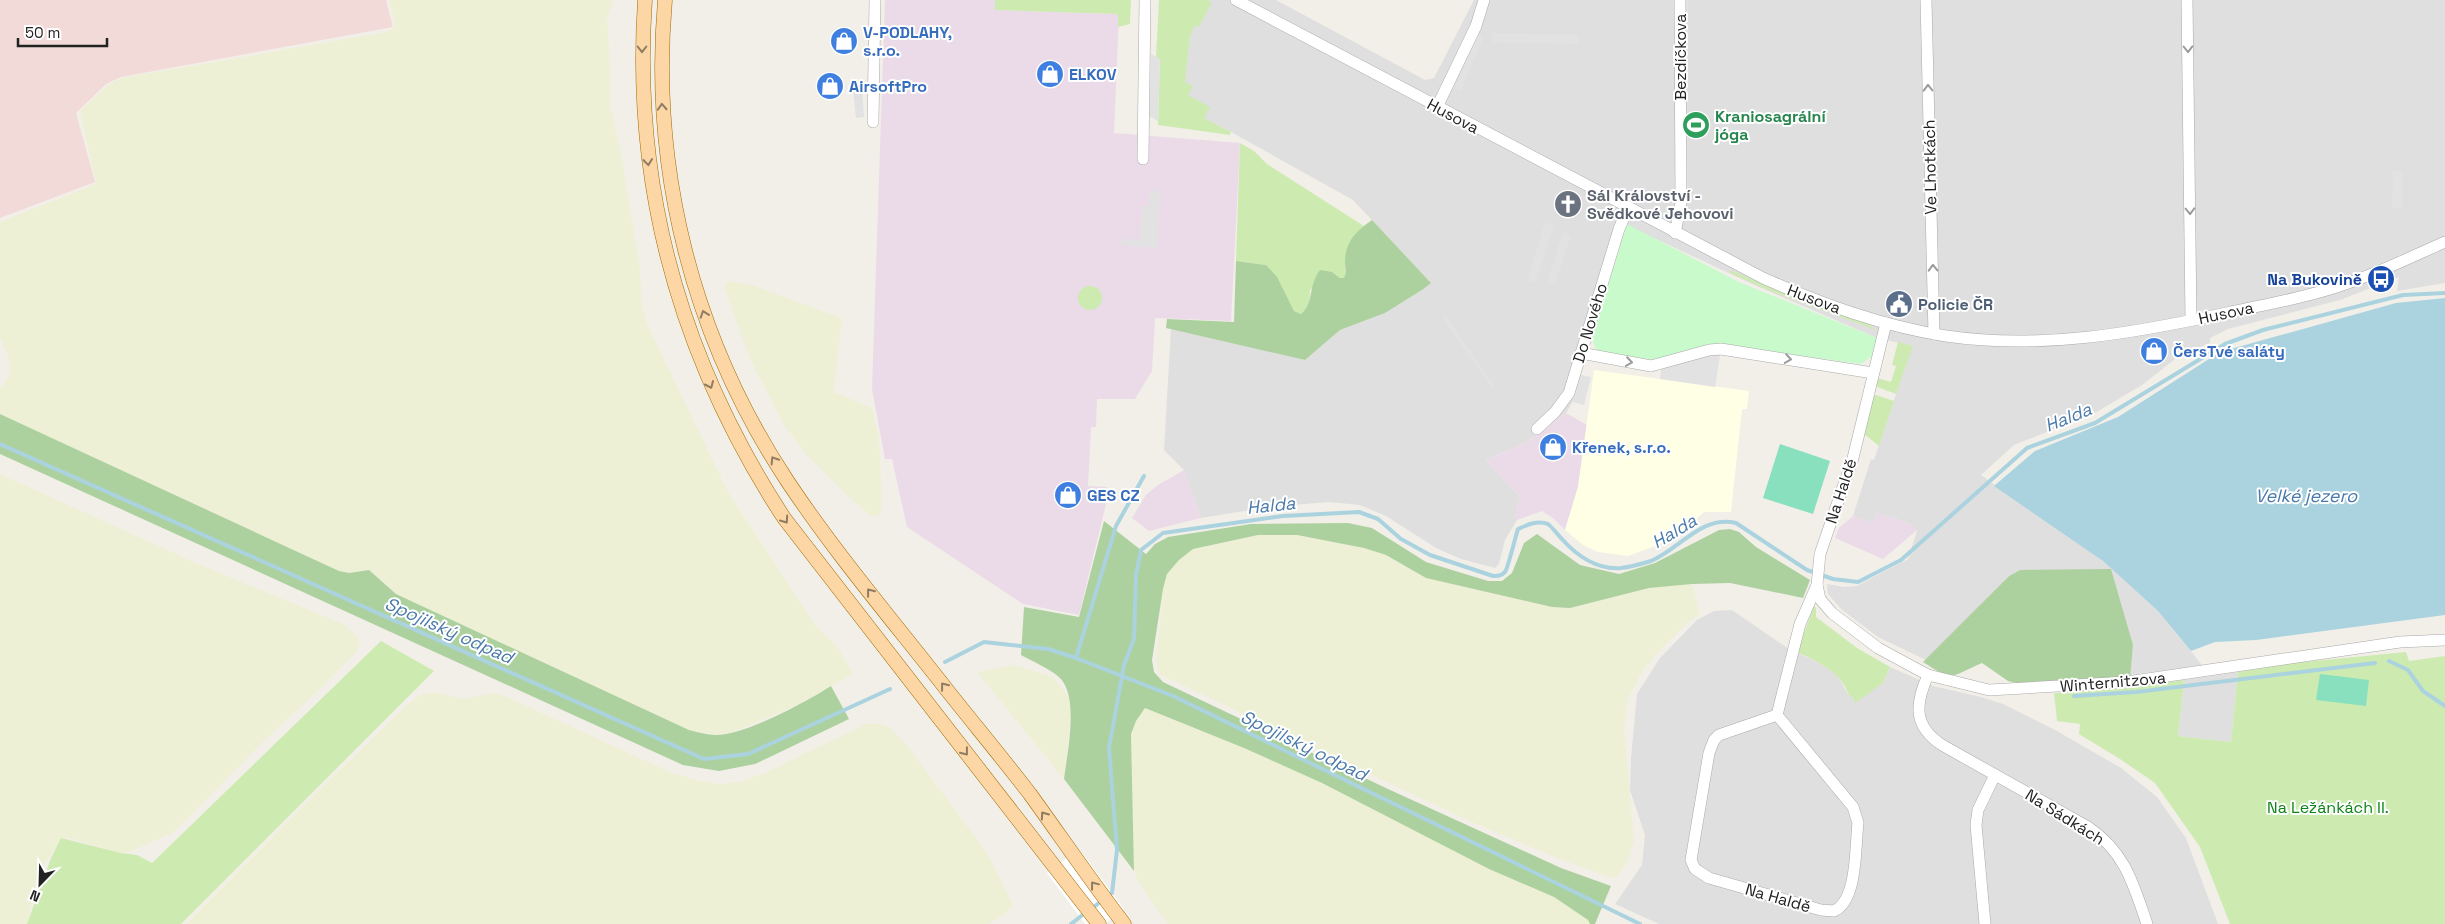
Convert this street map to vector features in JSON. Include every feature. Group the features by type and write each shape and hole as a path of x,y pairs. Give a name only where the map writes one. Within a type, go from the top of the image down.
{"main road":[{"path":"644,0 642,48 644,113 656,213 682,310 718,403 749,462 784,518 1099,924"},
{"path":"665,0 662,49 662,111 673,204 698,297 737,393 770,453 833,545 1029,794 1120,920"}],"street":[{"path":"873,122 875,0"},
{"path":"1143,159 1145,0"},
{"name":"Husova","path":"1236,0 1674,233 1792,290 1886,324 1934,334 2010,341 2058,340 2122,333 2293,299 2337,286 2445,242"},
{"path":"1437,107 1476,26 1484,0"},
{"name":"Bezdíčkova","path":"1674,233 1681,202 1680,0"},
{"name":"Ve Lhotkách","path":"1926,0 1934,334"},
{"path":"2187,0 2191,320"},
{"name":"Do Nového","path":"1537,429 1566,400 1619,229 1628,208"},
{"name":"Na Haldě","path":"1776,715 1800,624 1816,585 1819,561 1852,458 1886,324"},
{"path":"1581,353 1651,366 1709,350 1721,349 1873,373"},
{"name":"Winternitzova","path":"1816,585 1820,599 1841,622 1878,648 1928,675 1989,690 2085,686 2164,678 2400,642 2445,640"},
{"name":"Na Sádkách","path":"1928,675 1921,694 1919,708 1924,729 1942,745 2088,827 2103,838 2118,854 2128,871 2147,924"},
{"name":"Na Haldě","path":"1776,715 1853,806 1856,814 1858,823 1851,889 1842,904 1834,911 1821,910 1709,878 1695,868 1690,860 1707,762 1714,740 1722,733 1776,715"},
{"path":"1985,924 1976,825 1978,810 1995,775"}],"shaded area":[{"path":"0,0 386,0 393,27 121,77 106,84 76,113 95,182 0,218"},
{"path":"389,0 613,0 607,19 611,78 610,104 623,163 640,271 642,303 647,324 728,492 815,625 836,645 853,673 804,702 735,731 717,735 689,730 396,594 389,588 339,571 0,414 0,388 7,380 11,369 7,353 0,338 0,222 96,184 80,111 108,85 121,78 387,32 393,29 395,24"},
{"path":"885,0 995,0 995,10 1119,14 1114,133 1240,143 1231,321 1155,318 1152,371 1135,399 1097,399 1096,427 1091,427 1088,486 1107,487 1107,500 1079,615 1023,604 907,527 892,459 885,459 872,389"},
{"path":"1159,0 1276,0 1425,80 1434,78 1474,0 2445,0 2445,283 2397,291 2399,277 2340,300 2228,329 2210,338 2210,343 2179,356 2142,385 2095,413 2014,445 1981,475 2103,561 2158,611 2202,665 2130,675 2133,645 2020,570 2009,576 1926,660 1878,637 1841,609 1828,594 1827,584 1844,587 1857,586 1908,559 1917,531 1909,523 1877,513 1873,523 1853,516 1871,459 1874,460 1912,346 1877,338 1752,284 1624,224 1620,232 1573,401 1566,413 1527,442 1486,460 1520,497 1516,510 1517,520 1505,540 1499,564 1495,568 1461,559 1436,548 1386,516 1360,505 1328,502 1269,507 1201,518 1184,470 1164,450 1171,329 1305,360 1340,330 1385,313 1422,290 1430,282 1353,200 1231,132 1176,104"},
{"path":"1684,0 1688,0 1688,205 1684,205"},
{"path":"1492,33 1578,35 1578,44 1492,42"},
{"path":"1477,34 1484,37 1461,91 1455,88"},
{"path":"1151,54 1160,59 1158,121 1149,116"},
{"path":"862,88 864,117 856,118 853,89"},
{"path":"2393,171 2402,171 2402,208 2392,208"},
{"path":"1150,190 1160,191 1157,248 1121,245 1122,239 1140,240 1142,206 1149,206"},
{"path":"1545,222 1554,225 1536,283 1527,281"},
{"path":"1563,232 1571,236 1555,285 1547,282"},
{"path":"729,281 752,285 842,318 834,392 872,408 879,438 882,504 880,515 872,516 855,503 806,454 784,425 750,359 724,287"},
{"path":"1446,316 1494,385 1491,387 1442,318"},
{"path":"1721,349 1715,387 1660,379 1662,364"},
{"path":"1594,370 1749,391 1747,409 1742,409 1731,512 1704,512 1688,527 1658,545 1628,556 1598,552 1583,545 1565,530 1578,487"},
{"path":"1581,375 1591,377 1584,405 1573,402"},
{"path":"1566,413 1587,425 1578,487 1565,530 1553,518 1542,511 1517,520 1516,510 1520,497 1486,460 1527,442"},
{"path":"1184,470 1201,518 1149,531 1132,518 1146,495 1158,485"},
{"path":"0,474 196,563 343,624 359,638 360,645 356,652 325,684 263,742 174,832 130,852 121,853 69,838 61,838 39,873 27,924 0,924"},
{"path":"1877,513 1909,523 1917,530 1883,559 1835,538 1839,528 1853,516 1873,523"},
{"path":"1258,535 1297,535 1364,548 1386,555 1426,578 1552,607 1570,608 1649,588 1692,584 1700,614 1689,621 1657,653 1643,670 1628,699 1624,729 1634,841 1627,863 1616,877 1612,878 1560,859 1467,820 1159,674 1156,664 1163,589 1167,574 1179,560 1193,549"},
{"path":"1732,610 1786,647 1829,668 1837,675 1850,697 1883,683 1890,667 1933,686 2003,704 2057,731 2121,768 2157,797 2186,838 2218,924 1659,924 1615,904 1642,865 1645,835 1630,790 1637,694 1660,658 1697,620 1714,611"},
{"path":"1015,665 1053,677 1068,696 1071,713 1064,779 977,672"},
{"path":"2238,672 2231,742 2178,736 2184,680"},
{"path":"433,692 463,699 494,693 507,697 672,773 700,781 720,784 739,782 763,774 866,724 881,724 890,728 907,745 989,856 1013,905 1005,914 988,924 186,924 326,783 407,705 419,696"},
{"path":"1145,708 1244,748 1322,783 1489,869 1554,897 1588,920 1590,924 1168,924 1139,883 1134,871 1131,734 1136,721"}],"green space":[{"path":"995,0 1131,0 1130,24 1118,27 1118,14 995,10"},
{"path":"1159,0 1206,0 1212,2 1199,27 1195,25 1190,36 1185,82 1193,86 1188,95 1210,107 1204,118 1231,132 1230,135 1158,125 1160,59 1156,57"},
{"path":"1240,143 1254,151 1267,164 1364,226 1357,233 1349,250 1345,261 1346,274 1344,278 1340,278 1332,272 1310,290 1308,304 1301,314 1294,311 1266,265 1236,261"},
{"path":"1372,220 1431,283 1385,313 1340,330 1305,360 1166,328 1167,319 1234,322 1236,261 1266,265 1277,277 1294,311 1301,314 1308,305 1316,277 1320,270 1332,272 1340,278 1344,278 1349,243 1361,228"},
{"path":"1627,224 1739,282 1877,338 1871,357 1861,364 1712,344 1655,360 1598,352 1594,344 1593,335"},
{"path":"1731,270 1794,298 1870,325 1876,330 1773,292 1730,273"},
{"path":"1090,286 1098,290 1102,298 1098,306 1090,310 1082,306 1078,298 1082,290"},
{"path":"1898,342 1913,346 1896,394 1875,386 1877,378 1891,382 1896,366 1892,365"},
{"path":"1876,395 1894,401 1879,446 1863,433 1873,396"},
{"path":"0,414 339,571 349,573 369,570 396,594 689,730 716,735 743,730 791,709 831,686 849,719 755,764 719,771 683,765 0,454"},
{"path":"1780,444 1830,461 1813,514 1763,498"},
{"path":"1104,521 1146,554 1155,544 1168,537 1251,524 1348,523 1372,528 1426,562 1488,581 1502,581 1512,573 1524,543 1537,534 1580,565 1619,574 1655,563 1719,530 1730,529 1739,532 1756,547 1810,580 1803,598 1730,583 1692,584 1649,588 1570,608 1552,607 1426,578 1386,555 1364,548 1297,535 1258,535 1193,549 1179,560 1167,574 1152,660 1154,672 1163,682 1388,789 1561,868 1611,886 1595,924 1590,924 1588,920 1554,897 1489,869 1322,783 1244,748 1145,708 1136,721 1131,734 1134,871 1064,779 1071,713 1066,688 1058,676 1021,655 1024,607 1079,617"},
{"path":"2111,569 2133,645 2130,679 2021,684 2008,681 1982,663 1958,674 1948,675 1923,662 2009,576 2020,570"},
{"path":"1814,606 1816,608 1816,617 1857,648 1890,667 1883,683 1855,703 1853,696 1850,698 1842,681 1836,675 1829,669 1797,652"},
{"path":"381,641 434,671 181,924 27,924 51,858 61,838 121,853 137,855 152,863"},
{"name":"Na Ležánkách II.","path":"2406,652 2409,661 2445,656 2445,924 2230,924 2200,847 2155,783 2079,734 2080,724 2057,721 2054,693 2120,689 2184,680 2178,736 2231,742 2238,672 2293,663"},
{"path":"2320,674 2369,680 2366,706 2316,700"}],"water":[{"name":"Velké jezero","path":"2445,298 2445,615 2256,640 2215,642 2191,651 2158,611 2103,561 1994,486 2035,451 2118,417 2220,352 2396,303"}],"pier":[{"path":"1079,849 1124,909 1105,924 1085,924 1047,873"}],"waterway":[{"name":"Halda","path":"1091,909 1112,893 1117,850 1109,748 1124,665 1134,639 1136,575 1141,550 1163,533 1283,516 1359,512 1378,519 1401,539 1430,555 1495,576 1505,572 1518,529 1532,524 1548,524 1573,550 1595,564 1603,567 1621,568 1651,561 1662,556 1701,528 1723,522 1736,523 1807,570 1833,579 1858,582 1901,560 2027,448 2095,423 2225,344 2263,330 2403,295 2445,293"},
{"name":"Spojilský odpad","path":"0,444 704,759 748,754 890,689"},
{"path":"1076,658 1116,526 1144,476"},
{"name":"Spojilský odpad","path":"945,662 984,642 1048,649 1076,658 1173,696 1640,924"},
{"path":"2389,661 2408,670 2423,691 2445,706"},
{"path":"2074,696 2136,692 2375,663"},
{"name":"Halda","path":"1071,924 1085,913"}],"place":[{"name":"V-PODLAHY, s.r.o.","path":"844,41"},
{"name":"ELKOV","path":"1050,74"},
{"name":"AirsoftPro","path":"830,86"},
{"name":"Kraniosagrální jóga","path":"1696,125"},
{"name":"Sál Království - Svědkové Jehovovi","path":"1568,204"},
{"name":"Na Bukovině","path":"2381,279"},
{"name":"Policie ČR","path":"1899,304"},
{"name":"ČersTvé saláty","path":"2154,351"},
{"name":"Křenek, s.r.o.","path":"1553,447"},
{"name":"GES CZ","path":"1068,495"}]}
